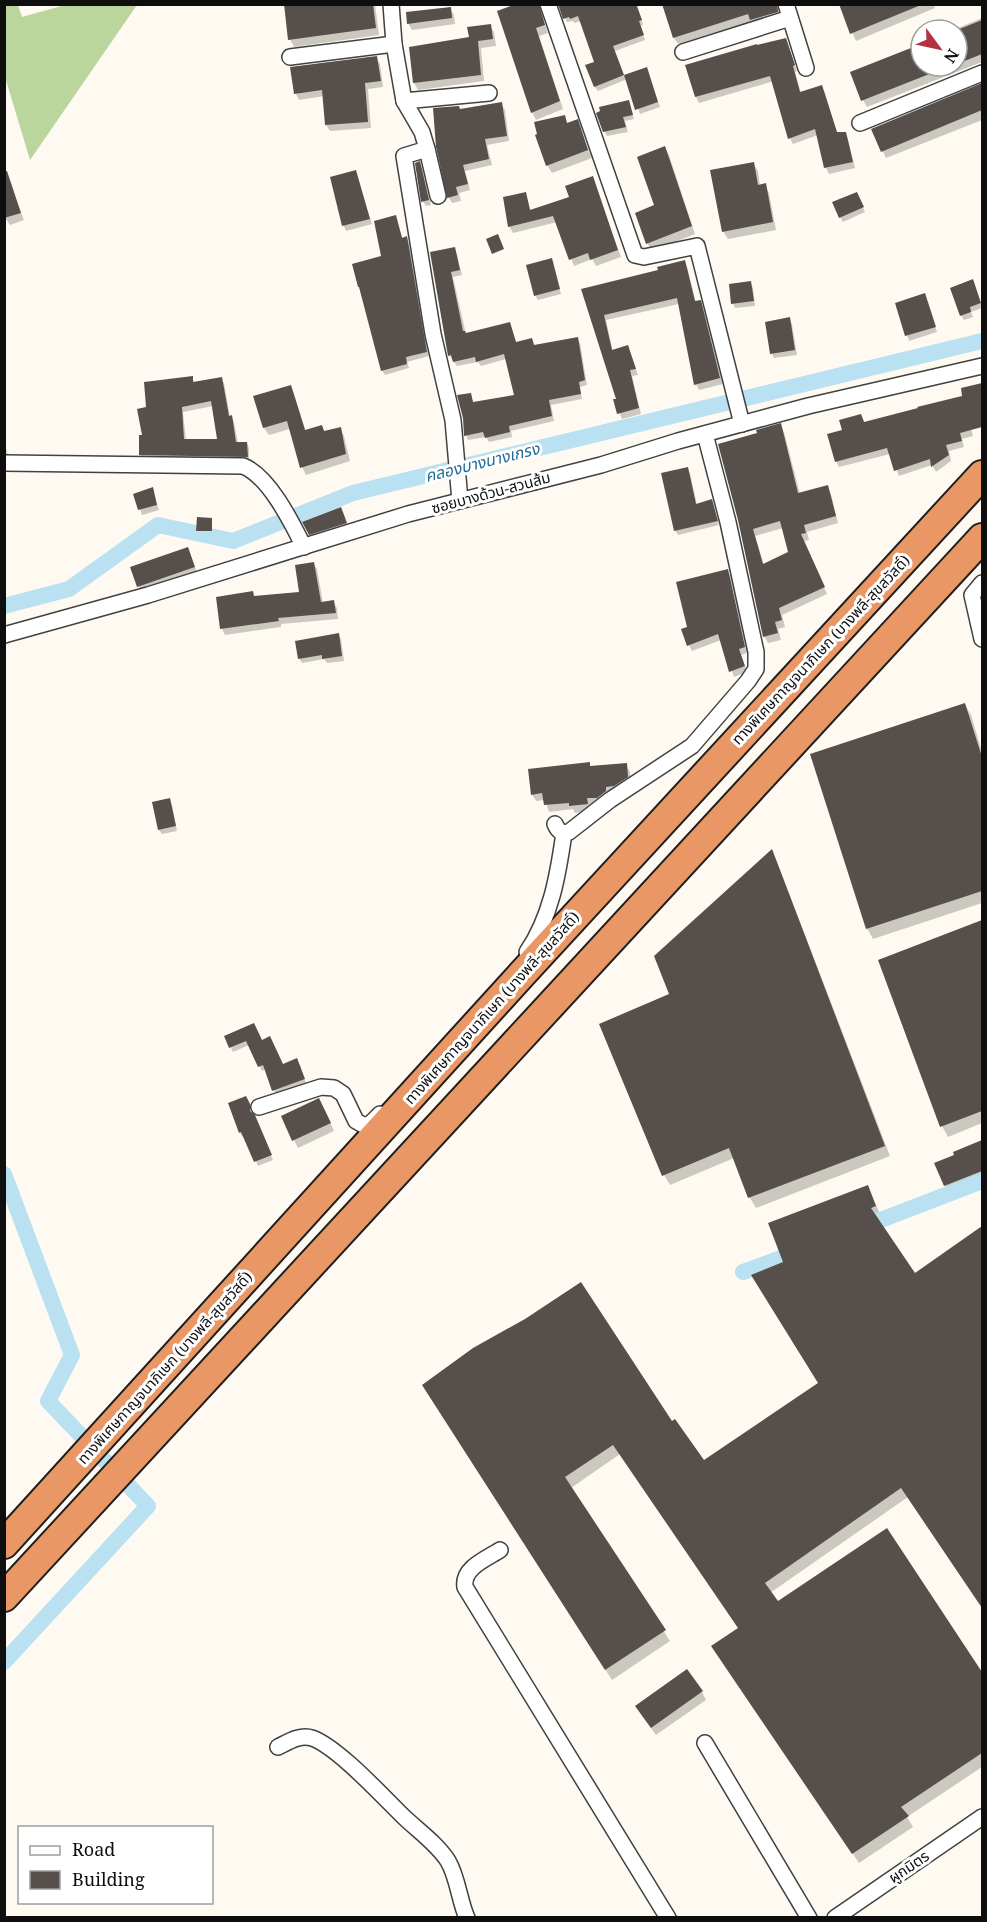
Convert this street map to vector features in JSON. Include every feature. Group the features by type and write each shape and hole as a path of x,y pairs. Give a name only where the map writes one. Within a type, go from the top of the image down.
{"highway":[{"name":"ทางพิเศษกาญจนาภิเษก (บางพลี-สุขสวัสดิ์)","path":"4,1545 522,974 982,475"},
{"path":"4,1597 982,538"}],"street":[{"path":"391,4 394,44 404,101 422,132 438,196"},
{"path":"549,4 635,255 644,257 698,246 742,424"},
{"path":"683,52 788,11 806,68"},
{"path":"290,57 394,44"},
{"path":"860,123 982,73"},
{"path":"404,101 489,93"},
{"path":"428,149 404,156 433,334 453,420 460,501"},
{"name":"ซอยบางด้วน-สวนส้ม","path":"4,635 148,595 303,544 408,514 601,465 808,406 982,366"},
{"path":"259,1107 321,1087 334,1088 343,1094 356,1121 365,1126 371,1123 532,945 546,917 552,896 560,829 574,829 610,800 692,746 756,669 756,652 728,522 705,434"},
{"path":"4,463 243,466 251,469 272,492 303,544"},
{"path":"982,583 972,595 982,639"},
{"path":"500,1550 467,1572 463,1579 465,1587 668,1917"},
{"path":"278,1747 299,1737 310,1737 322,1743 361,1775 442,1852 454,1872 467,1917"},
{"path":"705,1743 809,1917"},
{"name":"ผูกมิตร","path":"835,1917 982,1817"}],"green space":[{"path":"4,5 18,5 22,17 65,5 137,5 30,160 5,77"}],"building":[{"path":"284,4 373,4 376,28 288,40"},
{"path":"516,4 539,4 545,25 536,28 560,101 531,113 497,11"},
{"path":"558,4 636,4 642,20 639,21 644,35 613,46 624,75 594,87 585,65 594,62 578,16 563,19"},
{"path":"662,4 777,4 778,12 750,20 748,14 673,38"},
{"path":"839,4 921,4 921,5 850,34"},
{"path":"451,7 452,18 407,24 406,12"},
{"path":"982,20 982,54 969,59 969,25"},
{"path":"491,24 493,39 478,41 481,75 413,83 409,47 469,37 467,27"},
{"path":"786,38 795,65 793,66 800,92 822,85 837,132 846,132 853,162 824,168 815,129 788,139 770,76 695,97 685,65"},
{"path":"909,49 909,78 919,78 861,101 850,72"},
{"path":"377,56 381,81 365,83 368,122 325,125 322,90 294,94 290,67"},
{"path":"647,67 658,102 635,110 624,75"},
{"path":"982,83 982,110 881,152 871,129"},
{"path":"629,100 633,115 623,117 626,127 603,132 596,113 600,111 599,107"},
{"path":"502,102 507,136 485,139 489,159 463,165 468,184 456,187 458,195 447,198 436,147 433,108 459,106 460,109"},
{"path":"565,115 567,123 578,119 588,150 546,166 535,135 537,134 534,122"},
{"path":"665,146 692,226 646,244 635,213 654,205 637,157"},
{"path":"420,161 429,200 421,202 415,163"},
{"path":"754,162 758,185 766,183 773,222 722,232 710,170"},
{"path":"356,170 370,219 342,226 330,177"},
{"path":"4,171 7,171 21,213 4,218"},
{"path":"593,176 618,250 590,260 588,253 569,260 553,216 508,227 503,197 526,192 530,210 569,197 565,186"},
{"path":"857,192 864,207 839,218 832,202"},
{"path":"396,215 402,238 407,236 427,352 406,357 407,364 381,371 352,264 381,256 374,221"},
{"path":"498,234 504,249 492,254 486,239"},
{"path":"455,247 460,270 451,272 463,331 466,333 510,322 516,342 532,338 534,345 578,337 585,380 579,382 581,394 549,400 552,416 509,426 510,432 485,438 483,432 464,436 463,418 457,395 471,393 473,402 514,395 504,354 476,362 475,357 453,362 451,355 448,356 430,252"},
{"path":"552,258 560,289 534,296 526,265"},
{"path":"685,260 695,301 701,300 720,378 694,385 677,298 604,315 612,350 628,345 636,369 630,370 639,408 617,414 613,399 616,399 581,289 658,270 657,267"},
{"path":"973,279 981,303 970,307 971,312 960,316 950,288"},
{"path":"751,281 754,301 731,304 729,284"},
{"path":"925,293 936,327 905,336 895,303"},
{"path":"790,317 795,350 770,354 765,322"},
{"path":"193,376 193,382 222,377 236,442 247,442 248,457 139,455 139,435 142,435 137,409 146,407 144,382","holes":["211,401 217,439 184,439 182,407"]},
{"path":"982,383 982,427 960,433 962,441 946,445 949,455 931,467 930,459 894,471 887,448 835,462 827,434 842,430 839,420 861,414 864,422 962,396 961,388"},
{"path":"291,385 305,430 322,425 324,431 341,427 346,454 300,468 287,421 263,428 253,396"},
{"path":"781,423 798,493 828,485 836,516 804,525 806,533 801,534 825,587 779,608 782,620 775,622 778,633 763,637 738,520 718,444 757,433 756,430","holes":["780,521 788,552 763,564 753,529"]},
{"path":"688,467 696,504 712,499 718,521 674,531 661,473"},
{"path":"153,487 157,505 138,510 133,494"},
{"path":"341,507 347,523 309,535 302,522"},
{"path":"197,517 212,518 212,531 196,531"},
{"path":"188,547 195,567 137,587 130,567"},
{"path":"314,562 321,602 334,600 336,613 278,618 279,621 220,629 216,597 253,591 254,596 299,592 295,565"},
{"path":"728,569 745,647 739,649 745,666 729,672 718,634 687,646 681,629 687,627 676,582"},
{"path":"339,633 342,656 322,659 322,655 298,659 295,641"},
{"path":"965,703 982,757 982,891 866,929 810,754"},
{"path":"590,762 590,766 627,763 628,777 614,786 606,787 606,791 597,798 587,798 588,804 544,805 542,793 531,795 528,769"},
{"path":"170,798 176,826 158,830 152,802"},
{"path":"772,849 885,1146 748,1198 729,1148 662,1176 599,1024 669,994 654,956"},
{"path":"982,920 982,1111 940,1127 878,960"},
{"path":"254,1023 262,1040 270,1036 283,1064 297,1058 305,1079 272,1091 263,1065 258,1067 246,1041 229,1048 224,1036"},
{"path":"246,1096 250,1104 250,1111 255,1115 272,1155 254,1162 241,1132 239,1133 228,1103"},
{"path":"319,1098 331,1123 292,1141 281,1116"},
{"path":"982,1140 982,1171 944,1186 934,1163"},
{"path":"868,1185 876,1206 871,1208 915,1273 982,1226 982,1608 901,1488 765,1583 778,1601 887,1528 982,1672 982,1753 901,1807 909,1816 852,1854 711,1646 738,1628 613,1445 565,1477 666,1630 605,1670 422,1385 473,1348 525,1319 581,1282 672,1421 675,1419 704,1460 818,1383 751,1275 783,1262 768,1223"},
{"path":"687,1669 703,1691 651,1728 635,1706"}],"waterway":[{"name":"คลองบางนางเกรง","path":"4,606 69,589 158,525 233,541 353,493 982,341"},
{"path":"4,1174 72,1355 48,1401 148,1506 4,1662"},
{"path":"860,1228 982,1181"},
{"path":"743,1272 802,1250"}]}
